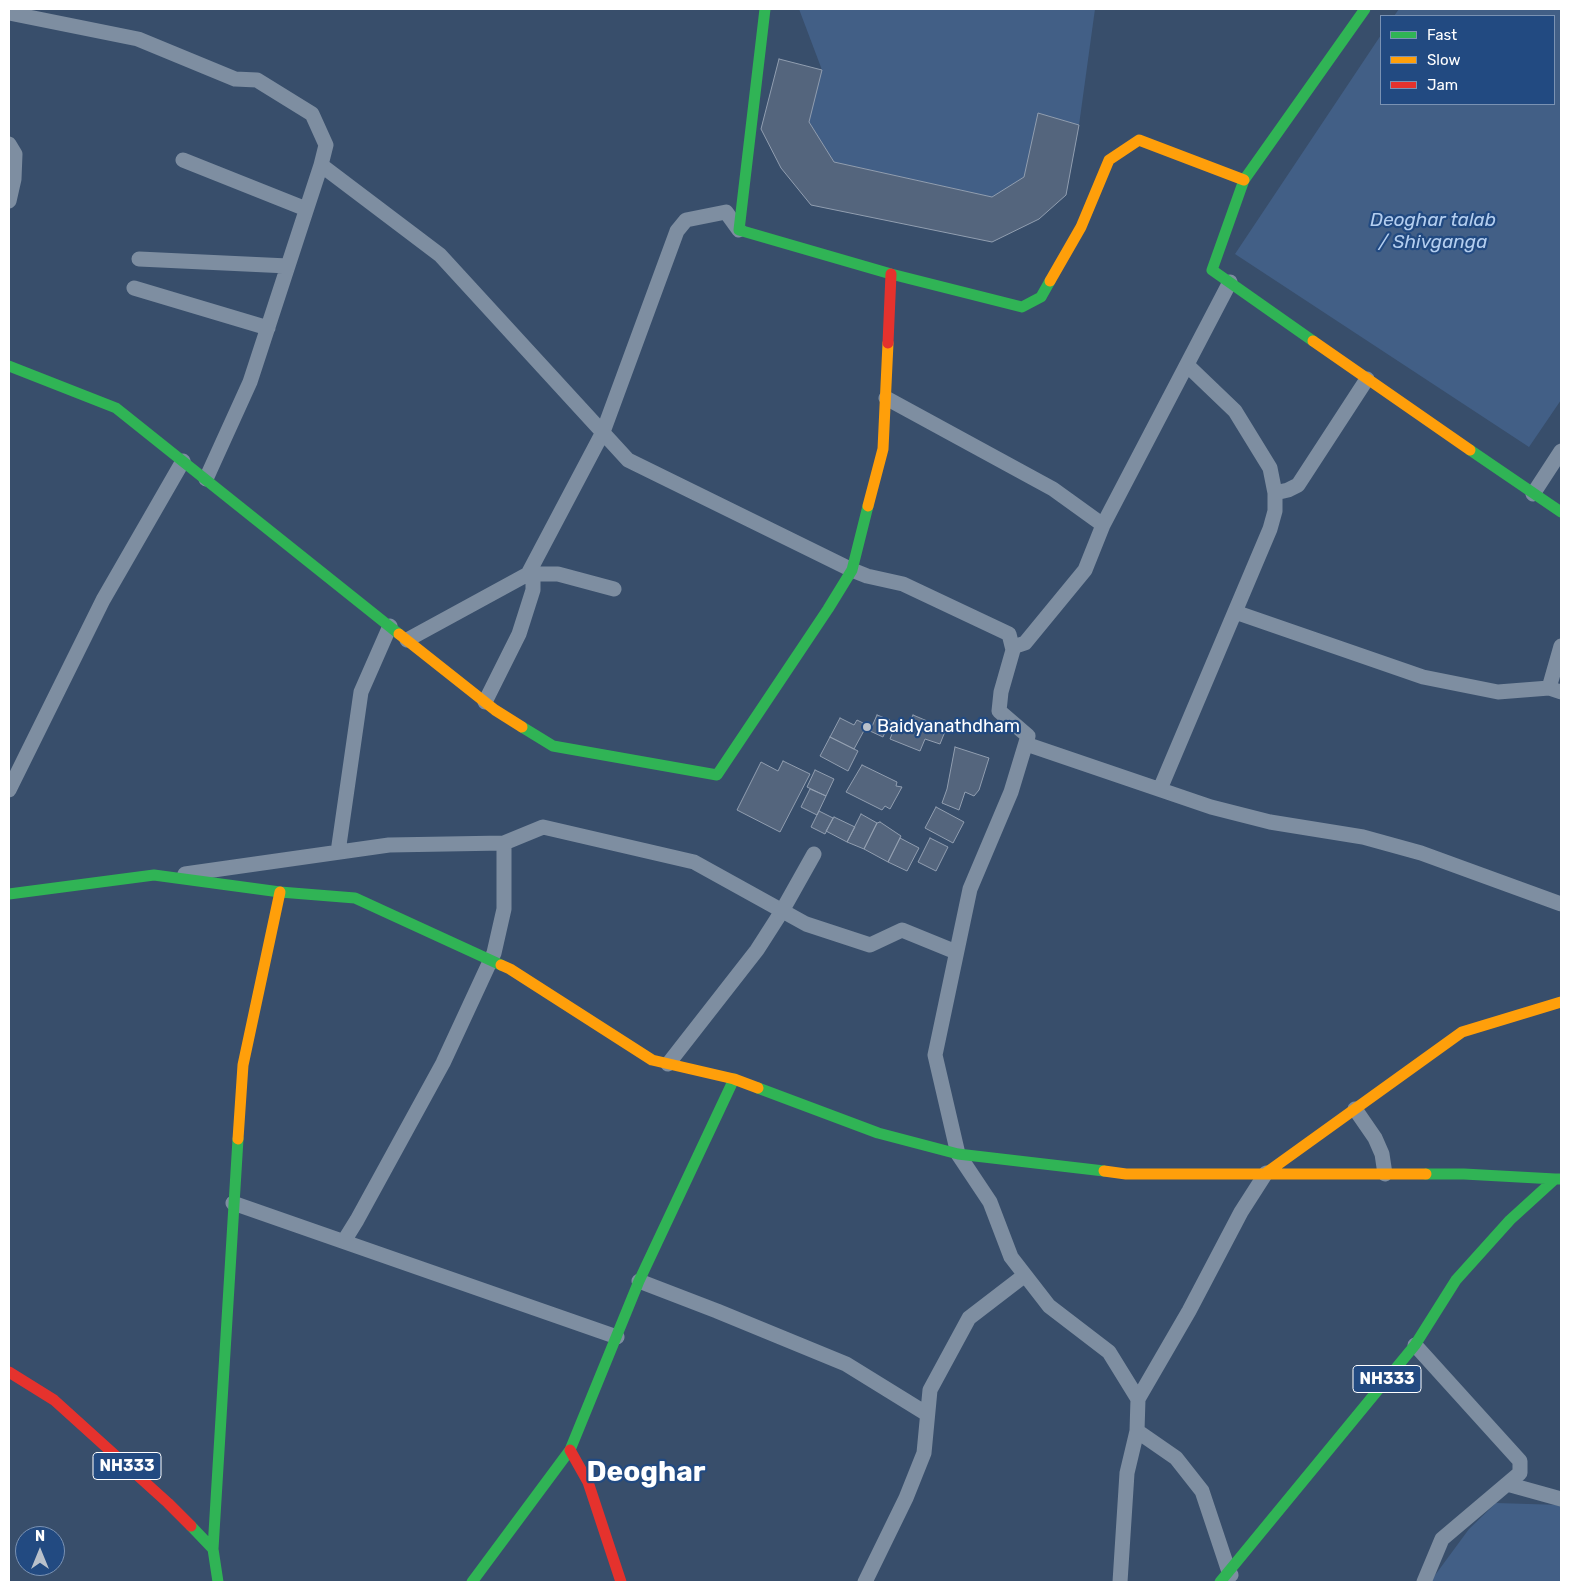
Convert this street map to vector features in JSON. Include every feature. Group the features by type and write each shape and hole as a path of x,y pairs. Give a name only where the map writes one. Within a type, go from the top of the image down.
{"main road":[{"path":"765,9 739,230 891,274 1022,307 1041,297 1081,227 1109,160 1139,140 1244,180"},
{"path":"1365,9 1244,180 1212,270 1561,512"},
{"path":"9,366 116,408 495,710 553,746 716,775 828,609 852,570 883,449 891,274"},
{"path":"9,894 154,874 280,892 355,898 510,968 652,1060 734,1079 878,1133 958,1154 1126,1174 1464,1174 1558,1179"},
{"path":"218,1582 213,1549 243,1065 280,892"},
{"path":"1266,1173 1462,1032 1561,1002"},
{"path":"472,1582 570,1450 639,1281 734,1079"},
{"name":"NH333","path":"1228,1579 1415,1345 1456,1280 1510,1220 1558,1179"},
{"name":"NH333","path":"9,1372 54,1400 168,1503 213,1549"},
{"path":"570,1450 588,1482 621,1582"}],"street":[{"path":"9,13 138,39 235,79 257,80 312,114 326,145 250,382 206,480"},
{"path":"9,144 15,154 14,179 9,200"},
{"path":"183,160 306,209"},
{"path":"321,165 440,255 628,460 852,570 903,584 1009,634 1014,650 1001,692 998,711 1028,736 1011,792 970,889 935,1055 958,1154 990,1202 1011,1257 1049,1306 1109,1352 1138,1398"},
{"path":"528,574 603,432 677,231 686,220 726,212 739,230"},
{"path":"139,259 288,266"},
{"path":"1012,647 1025,643 1085,570 1103,525 1230,282"},
{"path":"134,288 268,328"},
{"path":"1160,789 1270,528 1275,511 1275,493 1270,468 1235,411 1187,365"},
{"path":"1275,493 1298,485 1367,379"},
{"path":"886,398 1053,489 1103,525"},
{"path":"1534,494 1561,452"},
{"path":"9,789 104,600 182,461"},
{"path":"485,702 519,634 532,590 532,579 528,574"},
{"path":"407,640 528,574 558,574 614,589"},
{"path":"1235,612 1423,677 1498,692 1555,690 1561,646"},
{"path":"338,852 361,692 390,626"},
{"path":"1026,744 1211,806 1270,822 1371,839 1420,853 1561,904"},
{"path":"169,876 389,845 504,843 543,828 694,862 806,924 870,945 902,930 956,952"},
{"path":"344,1241 444,1063 494,953 504,909 504,843"},
{"path":"668,1064 756,950 782,910 814,854"},
{"path":"1355,1109 1375,1138 1382,1154 1385,1174"},
{"path":"1120,1582 1127,1473 1137,1431 1138,1398 1189,1311 1242,1212 1266,1173"},
{"path":"233,1203 617,1337"},
{"path":"865,1582 906,1498 924,1453 930,1390 969,1318 1025,1275"},
{"path":"639,1281 846,1364 928,1414"},
{"path":"1415,1345 1520,1461 1520,1473 1442,1539 1424,1582"},
{"path":"1137,1431 1176,1458 1202,1491 1228,1579"},
{"path":"1507,1484 1561,1499"}],"water":[{"path":"799,9 1095,9 1079,125 1038,113 1024,177 992,197 834,162 809,122 822,70"},
{"name":"Deoghar talab / Shivganga","path":"1399,9 1561,9 1561,400 1529,447 1235,254 1380,36 1380,105 1555,105 1555,15 1395,15"},
{"path":"1496,1503 1561,1505 1561,1582 1430,1582 1469,1529"}],"building":[{"path":"779,59 822,70 809,122 834,162 992,197 1024,177 1038,113 1079,125 1066,195 1039,219 992,242 811,205 781,168 761,129"},
{"path":"877,715 890,720 883,737 870,731"},
{"path":"913,715 946,729 940,744 925,739 920,751 890,739 897,721 908,726"},
{"path":"840,718 854,725 857,720 867,725 854,749 830,737"},
{"path":"830,737 858,751 848,771 820,756"},
{"path":"955,747 989,758 979,790 974,796 965,792 959,810 942,803 947,789"},
{"path":"783,761 810,774 780,832 737,810 761,762 778,771"},
{"path":"862,765 897,782 896,786 902,787 890,809 885,806 882,810 846,792"},
{"path":"815,770 834,779 826,796 807,787"},
{"path":"810,789 826,796 817,815 801,807"},
{"path":"936,807 964,822 953,843 925,828"},
{"path":"819,811 833,818 825,834 811,827"},
{"path":"861,814 877,823 864,849 847,842"},
{"path":"834,817 855,827 847,842 826,831"},
{"path":"880,822 901,836 888,862 864,849 877,823"},
{"path":"900,838 919,848 907,871 888,862"},
{"path":"930,838 948,847 936,871 918,862"}],"traffic: fast":[{"path":"765,9 739,230 891,274 1022,307 1041,297 1050,281"},
{"path":"1313,341 1212,270 1244,180 1365,9"},
{"path":"9,366 116,408 399,634"},
{"path":"1470,450 1561,512"},
{"path":"522,727 553,746 717,775 852,570 868,506"},
{"path":"9,894 154,875 280,892 355,898 501,965"},
{"path":"472,1582 570,1450 639,1281 734,1079"},
{"path":"758,1088 878,1133 958,1154 1104,1171"},
{"path":"213,1549 238,1139"},
{"path":"1426,1174 1555,1179"},
{"path":"1220,1582 1415,1345 1456,1280 1510,1220 1555,1179 1561,1179"},
{"path":"191,1526 213,1549 218,1582"}],"traffic: slow":[{"path":"1050,281 1081,227 1109,160 1139,140 1244,180"},
{"path":"1313,341 1470,450"},
{"path":"868,506 883,449 888,343"},
{"path":"399,634 495,710 522,727"},
{"path":"238,1139 243,1065 280,892"},
{"path":"501,965 652,1060 734,1079 758,1088"},
{"path":"1266,1173 1462,1032 1561,1002"},
{"path":"1104,1171 1126,1174 1426,1174"}],"traffic: jam":[{"path":"888,343 891,274"},
{"path":"9,1372 54,1400 191,1526"},
{"path":"570,1450 588,1482 621,1582"}],"place":[{"name":"Baidyanathdham","path":"867,727"}],"district":[{"name":"Deoghar","path":"646,1473"}]}
